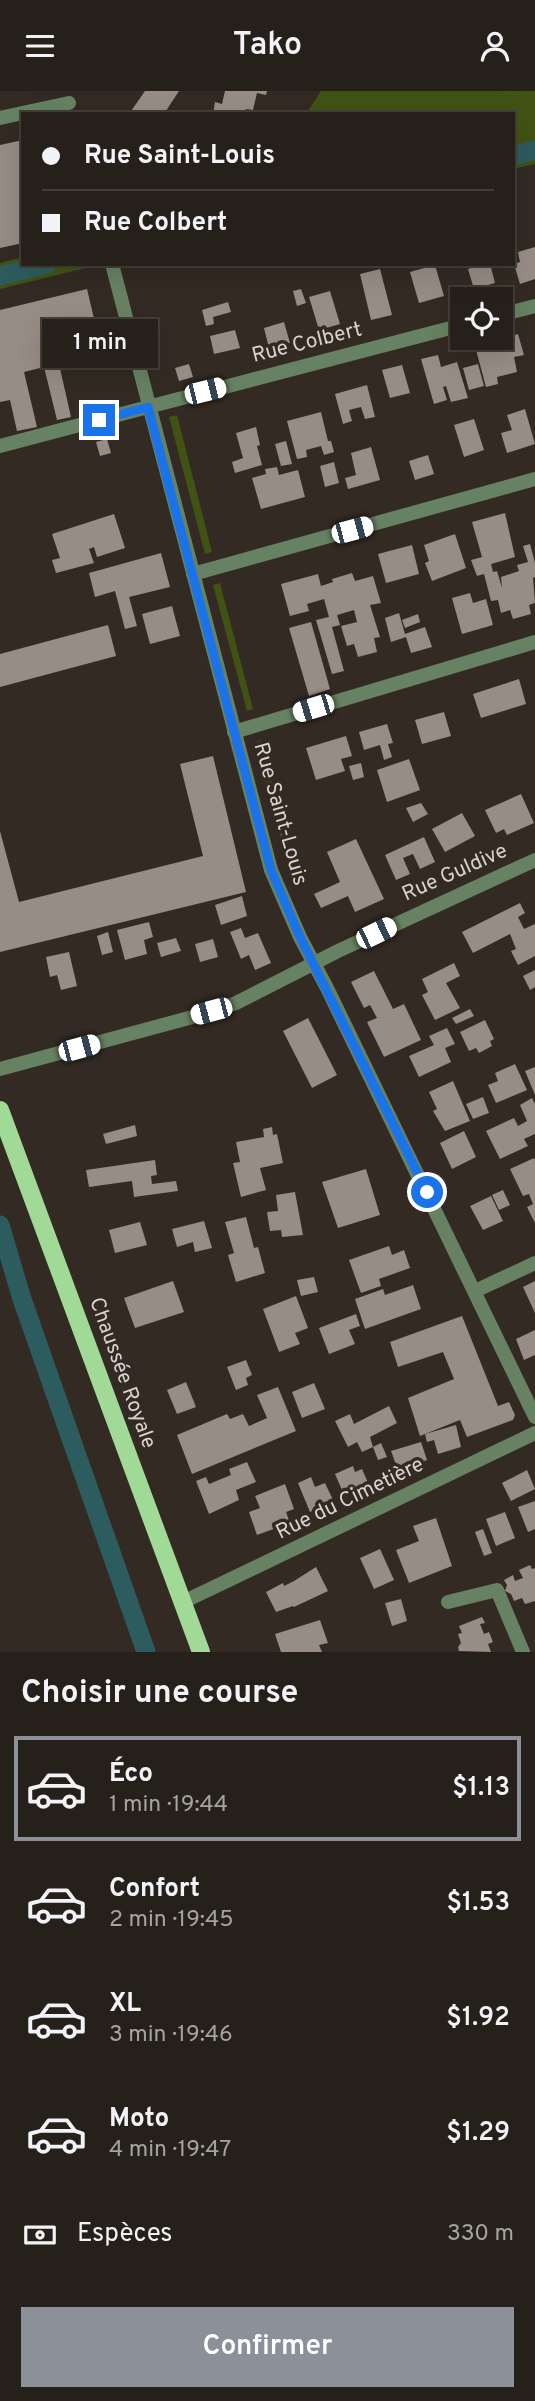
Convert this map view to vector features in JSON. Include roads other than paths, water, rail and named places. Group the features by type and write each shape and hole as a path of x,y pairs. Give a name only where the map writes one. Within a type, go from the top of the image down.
{"main road":[{"name":"Chaussée Royale","path":"0,1110 201,1652"}],"street":[{"path":"28,112 69,103"},
{"path":"0,118 21,113"},
{"name":"Rue Saint-Louis","path":"113,266 271,870 300,937 535,1417"},
{"path":"513,312 535,306"},
{"name":"Rue Colbert","path":"0,446 450,328"},
{"path":"193,574 535,479"},
{"path":"234,732 535,642"},
{"name":"Rue Guldive","path":"0,1069 236,1003 314,963 535,860"},
{"path":"475,1290 535,1263"},
{"name":"Rue du Cimetière","path":"183,1602 535,1433"},
{"path":"448,1602 497,1590 523,1652"}],"waterway":[{"path":"515,155 535,150"},
{"path":"0,276 39,266"},
{"path":"0,1225 22,1299 146,1652"}]}
